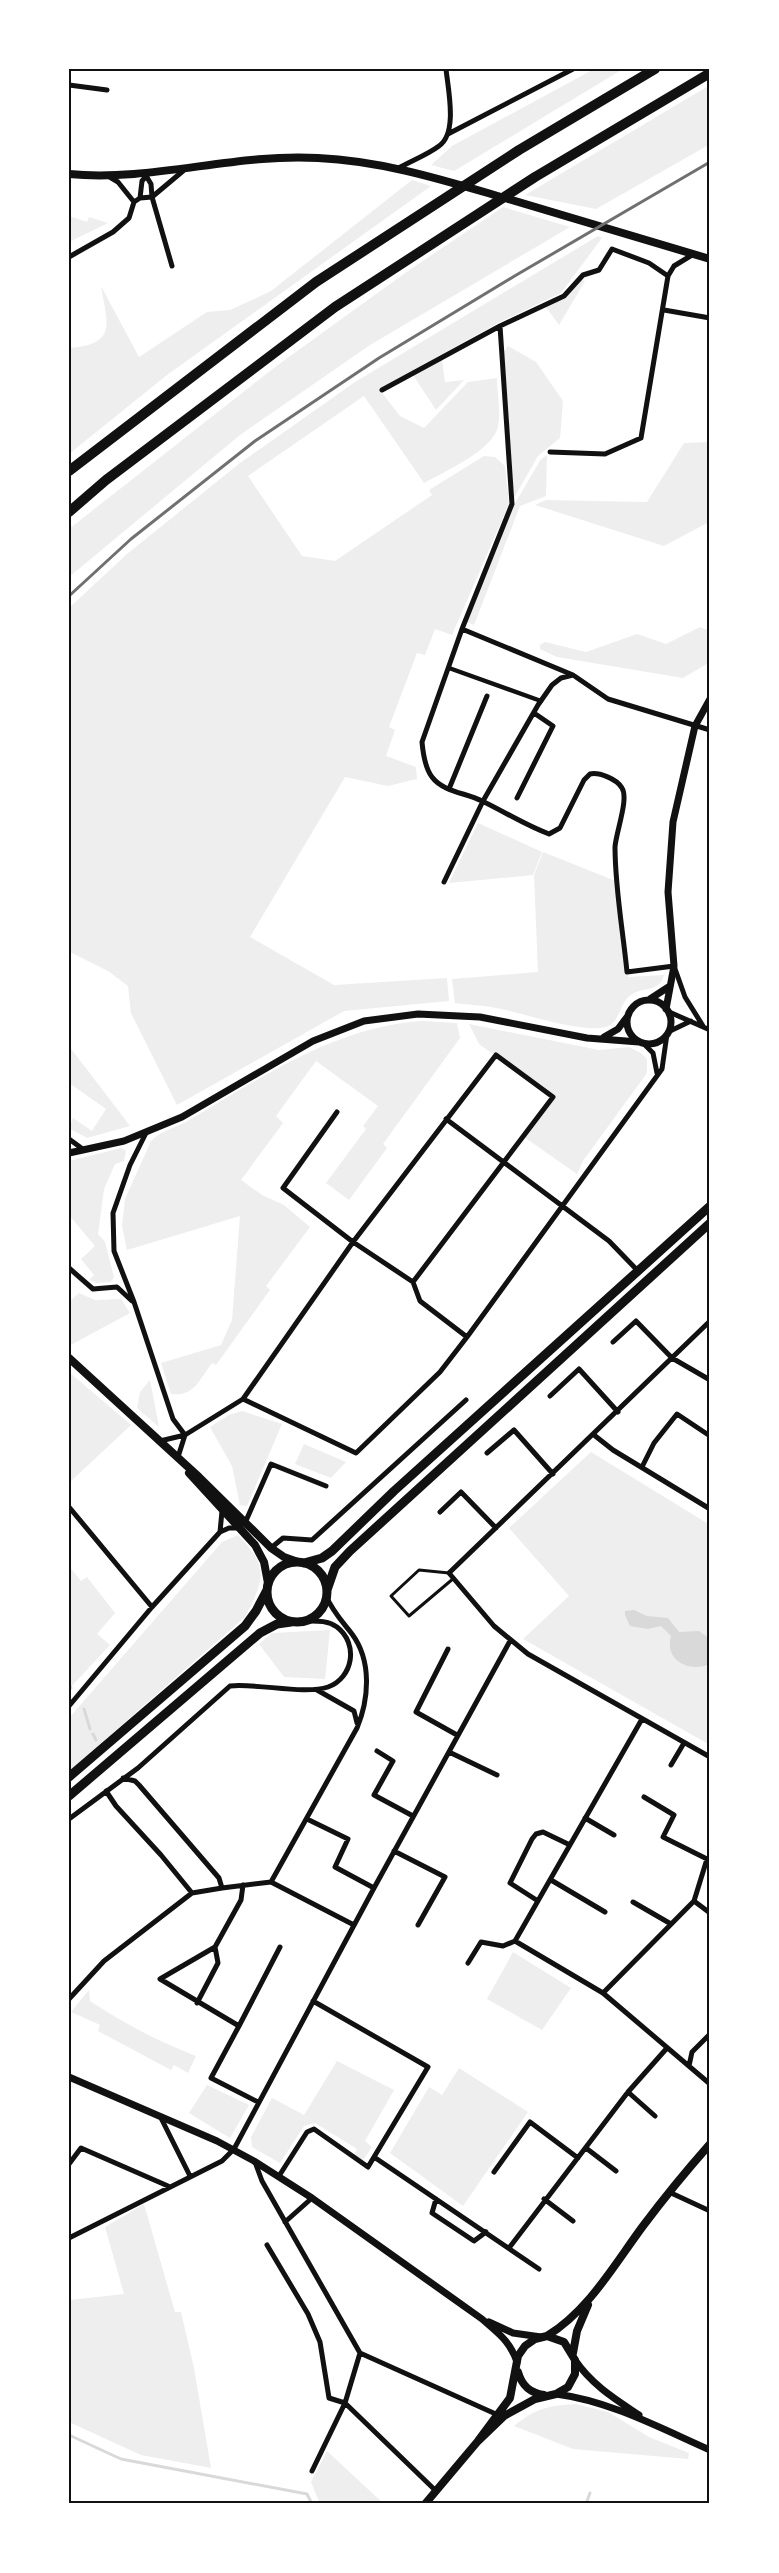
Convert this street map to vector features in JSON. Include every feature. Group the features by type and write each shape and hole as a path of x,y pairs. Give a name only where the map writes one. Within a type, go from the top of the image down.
{"highway":[{"path":"69,471 316,282 519,150 655,69"},
{"path":"69,512 106,480 335,307 535,177 710,73"}],"main road":[{"path":"69,174 146,173 245,160 303,157 342,160 398,168 433,177 710,259"},
{"path":"69,1777 245,1626 256,1611 267,1586 281,1567 321,1558 332,1551 394,1491 710,1206"},
{"path":"69,1796 260,1633 277,1624 305,1621 318,1614 335,1567 350,1551 710,1223"},
{"path":"69,1358 179,1459 242,1526 260,1551 273,1610 291,1622"},
{"path":"179,1459 222,1511 284,1557 320,1573 326,1593"},
{"path":"425,2504 478,2442 510,2398 517,2366 525,2346 569,2322 593,2295 669,2192 710,2144"},
{"path":"478,2442 504,2416 535,2399 552,2395 572,2381 580,2321 593,2295"},
{"path":"544,2337 564,2342 574,2357"},
{"path":"517,2366 520,2380 528,2390 552,2395"}],"street":[{"path":"398,168 442,145 448,134 451,121 446,69"},
{"path":"448,134 573,69"},
{"path":"69,85 107,90"},
{"path":"69,257 113,232 129,218 134,202 140,198 152,197 180,172 199,165"},
{"path":"146,173 151,184 152,197 172,266"},
{"path":"140,198 140,189 146,173"},
{"path":"106,175 118,182 134,202"},
{"path":"382,390 500,326 564,296 583,275 599,270 612,249 649,262 668,276"},
{"path":"550,452 604,454 641,438 668,276 674,266 693,254"},
{"path":"663,310 710,318"},
{"path":"500,326 512,504 462,629 422,742 424,759 432,778 449,789 483,801 527,826 549,834 556,833 564,822 584,780 590,774 598,773 619,783 623,788 624,798 615,847 627,972 674,966"},
{"path":"462,629 573,675 608,699 710,730"},
{"path":"449,668 541,701"},
{"path":"444,882 483,801 541,701 552,685 561,678 573,675"},
{"path":"449,789 487,696"},
{"path":"243,1399 356,1453 440,1372 656,1077 665,1062 670,1021 667,1010 674,966 669,866 678,795 695,726 710,699"},
{"path":"517,798 553,726 534,713"},
{"path":"674,966 685,997 703,1026"},
{"path":"599,1038 612,1034 636,1004 660,994 670,986"},
{"path":"648,1000 658,1002 667,1010 710,1029"},
{"path":"629,1013 628,1030 656,1060 658,1068 656,1077"},
{"path":"69,1153 124,1141 182,1117 313,1041 364,1021 417,1014 480,1017 587,1038 642,1043 660,1041 668,1033 691,1021"},
{"path":"160,1441 185,1435 243,1399 353,1242 496,1055 553,1097 505,1164 413,1282"},
{"path":"337,1112 283,1188 353,1242 413,1282 420,1301 467,1337"},
{"path":"446,1119 609,1241 639,1272"},
{"path":"146,1133 130,1165 113,1213 114,1251 134,1302 172,1419 185,1435"},
{"path":"69,1139 84,1150"},
{"path":"69,1268 93,1289 117,1287 134,1302"},
{"path":"613,1342 636,1321 672,1358 710,1380"},
{"path":"710,1321 496,1528 452,1575 510,1641 528,1654 710,1757"},
{"path":"550,1396 579,1370 618,1412"},
{"path":"271,1548 283,1538 312,1540 466,1400"},
{"path":"642,1467 654,1443 677,1414 710,1437"},
{"path":"487,1454 514,1430 553,1474"},
{"path":"179,1459 185,1435"},
{"path":"594,1435 710,1509"},
{"path":"69,1706 152,1607 220,1532 242,1526 270,1464 326,1486"},
{"path":"440,1512 461,1492 496,1528"},
{"path":"69,1507 152,1607"},
{"path":"220,1532 222,1511"},
{"path":"271,1882 357,1728 365,1706 363,1653 353,1635 331,1609 326,1593"},
{"path":"69,1819 123,1779 230,1686 246,1684 317,1690 329,1687 342,1677 350,1663 351,1653 345,1635 336,1627 322,1621 305,1621"},
{"path":"69,2238 168,2186 222,2161 234,2149 510,1641"},
{"path":"448,1649 416,1712 457,1736"},
{"path":"317,1690 354,1711 357,1728"},
{"path":"468,1963 481,1942 503,1946 515,1941 642,1719"},
{"path":"671,1765 684,1743"},
{"path":"377,1751 393,1761 374,1795 413,1816"},
{"path":"449,1752 497,1775"},
{"path":"123,1779 135,1781 139,1785 219,1878 222,1888"},
{"path":"106,1791 116,1806 192,1893"},
{"path":"603,1993 694,1901 709,1858 663,1837 674,1815 644,1797"},
{"path":"307,1818 348,1839 335,1867 374,1888"},
{"path":"585,1818 614,1835"},
{"path":"538,1901 514,1888 510,1883 532,1839 536,1834 543,1832 570,1845"},
{"path":"394,1851 445,1877 418,1925"},
{"path":"551,1880 605,1912"},
{"path":"69,1999 104,1961 192,1893 271,1882 354,1925"},
{"path":"240,2026 197,2003 160,1979 215,1947 241,1900 243,1885"},
{"path":"694,1901 710,1913"},
{"path":"633,1902 671,1924"},
{"path":"515,1941 603,1993 710,2084"},
{"path":"197,2003 218,1963 215,1947"},
{"path":"258,2102 211,2078 280,1947"},
{"path":"279,2176 307,2132 314,2129 368,2168 428,2067 313,2001"},
{"path":"689,2066 692,2052 710,2034"},
{"path":"509,2248 627,2092 667,2048"},
{"path":"69,2077 234,2149 279,2176 482,2319 512,2348 517,2366"},
{"path":"627,2092 655,2116"},
{"path":"161,2118 190,2176"},
{"path":"494,2172 530,2122 578,2158"},
{"path":"69,2164 81,2148 168,2186"},
{"path":"586,2148 616,2171"},
{"path":"374,2157 539,2269"},
{"path":"254,2161 262,2181 360,2353 498,2415"},
{"path":"669,2192 710,2211"},
{"path":"285,2222 312,2198"},
{"path":"436,2199 432,2213 474,2241 486,2232"},
{"path":"544,2199 573,2221"},
{"path":"267,2245 308,2314 320,2342 329,2398 345,2403 436,2491"},
{"path":"482,2319 513,2333 544,2337"},
{"path":"312,2471 345,2403 360,2353"},
{"path":"574,2357 585,2375 600,2389 651,2423"},
{"path":"552,2395 577,2397 608,2406 710,2450"}],"lane":[{"path":"419,1570 452,1575 409,1616 392,1596 419,1570"}],"shaded area":[{"path":"594,69 623,69 454,171 431,165 452,146"},
{"path":"710,85 710,144 705,147 596,209 525,195"},
{"path":"412,180 431,186 167,375 69,454 69,348 96,342 106,330 101,286 139,357 207,312 230,310 271,291"},
{"path":"503,207 570,227 370,345 240,435 69,577 69,529 275,367 408,271"},
{"path":"69,216 87,222 89,217 108,223 69,242"},
{"path":"598,236 602,238 561,293 498,323 379,389 400,416 424,428 468,382 497,378 498,426 495,435 479,451 424,483 364,396 248,476 302,556 335,561 432,495 429,490 484,456 495,457 505,466 509,504 452,635 435,629 425,655 417,653 389,727 395,730 386,756 416,767 417,779 388,786 345,777 250,937 334,985 447,978 449,1001 344,1011 177,1105 131,1013 128,986 108,971 69,953 69,608 127,554 240,463 355,382"},
{"path":"582,280 585,281 559,325 546,307"},
{"path":"508,346 536,362 563,401 560,438 538,456 514,498 504,352"},
{"path":"442,359 445,382 464,380 436,410 413,375"},
{"path":"710,442 709,522 664,546 535,505 546,500 647,502 684,443"},
{"path":"547,455 546,496 520,506 474,625 467,622 514,505 541,459"},
{"path":"700,627 710,631 710,662 683,678 557,657 540,649 540,645 545,642 586,652 637,634 666,644"},
{"path":"478,823 542,852 533,875 449,883"},
{"path":"543,852 618,882 628,977 664,975 662,981 655,987 636,992 627,998 610,1025 600,1028 572,1026 507,1010 455,1003 452,979 538,972 534,875"},
{"path":"422,1021 457,1023 460,1038 383,1144 387,1148 349,1200 326,1183 366,1129 363,1126 378,1106 316,1061 276,1116 283,1123 241,1180 262,1195 284,1205 310,1227 266,1286 270,1290 216,1365 212,1363 191,1390 171,1394 161,1363 221,1345 232,1320 240,1216 127,1250 122,1226 125,1199 151,1141 273,1071 330,1043 390,1025"},
{"path":"469,1024 599,1050 629,1047 647,1059 647,1073 583,1161 577,1174 524,1137 553,1097 479,1044"},
{"path":"69,1046 130,1126 87,1138 69,1128 73,1118 92,1131 106,1109 69,1083"},
{"path":"121,1148 126,1151 124,1161 115,1164 104,1189 98,1234 105,1242 114,1277 111,1282 97,1283 89,1280 94,1275 81,1259 95,1246 69,1215 69,1161"},
{"path":"79,1293 95,1300 121,1299 130,1313 69,1346 69,1302"},
{"path":"69,1372 131,1425 69,1483"},
{"path":"150,1380 159,1427 137,1408 140,1392"},
{"path":"242,1411 282,1424 247,1506 240,1505 232,1466 210,1427 229,1415"},
{"path":"304,1444 346,1462 331,1478 295,1464"},
{"path":"591,1452 710,1525 710,1745 523,1639 569,1596 509,1528"},
{"path":"238,1535 255,1556 261,1574 257,1593 245,1617 69,1771 69,1718 222,1542"},
{"path":"69,1566 81,1581 87,1577 115,1613 97,1634 110,1645 69,1689"},
{"path":"634,1610 647,1616 668,1618 679,1632 699,1631 710,1639 710,1664 694,1667 680,1663 671,1652 671,1636 661,1626 648,1629 630,1626 625,1611"},
{"path":"330,1630 325,1679 284,1677 259,1644 272,1633"},
{"path":"513,1952 571,1988 542,2030 487,1999"},
{"path":"89,1990 90,2001 128,2024 196,2056 188,2073 174,2065 171,2070 98,2031 100,2025 71,2012"},
{"path":"337,2061 394,2090 365,2141 372,2147 363,2160 354,2155 357,2149 315,2123 304,2126 280,2163 252,2147 251,2137 272,2098 304,2115"},
{"path":"459,2068 528,2112 463,2206 390,2153 429,2087 442,2095"},
{"path":"207,2085 249,2105 230,2138 189,2113"},
{"path":"144,2204 175,2312 181,2312 194,2368 211,2468 141,2455 69,2422 69,2300 124,2294 105,2227"},
{"path":"576,2404 608,2412 649,2437 689,2453 688,2459 573,2449 514,2426 529,2415 543,2409"},
{"path":"327,2451 384,2504 320,2504 311,2482"}],"waterway":[{"path":"69,1684 71,1688"},
{"path":"84,1709 90,1729"},
{"path":"93,1734 96,1740"},
{"path":"69,2435 121,2459 307,2494 312,2504"},
{"path":"586,2504 590,2493"}],"railway":[{"path":"69,596 131,539 255,441 379,358 710,162"}]}
